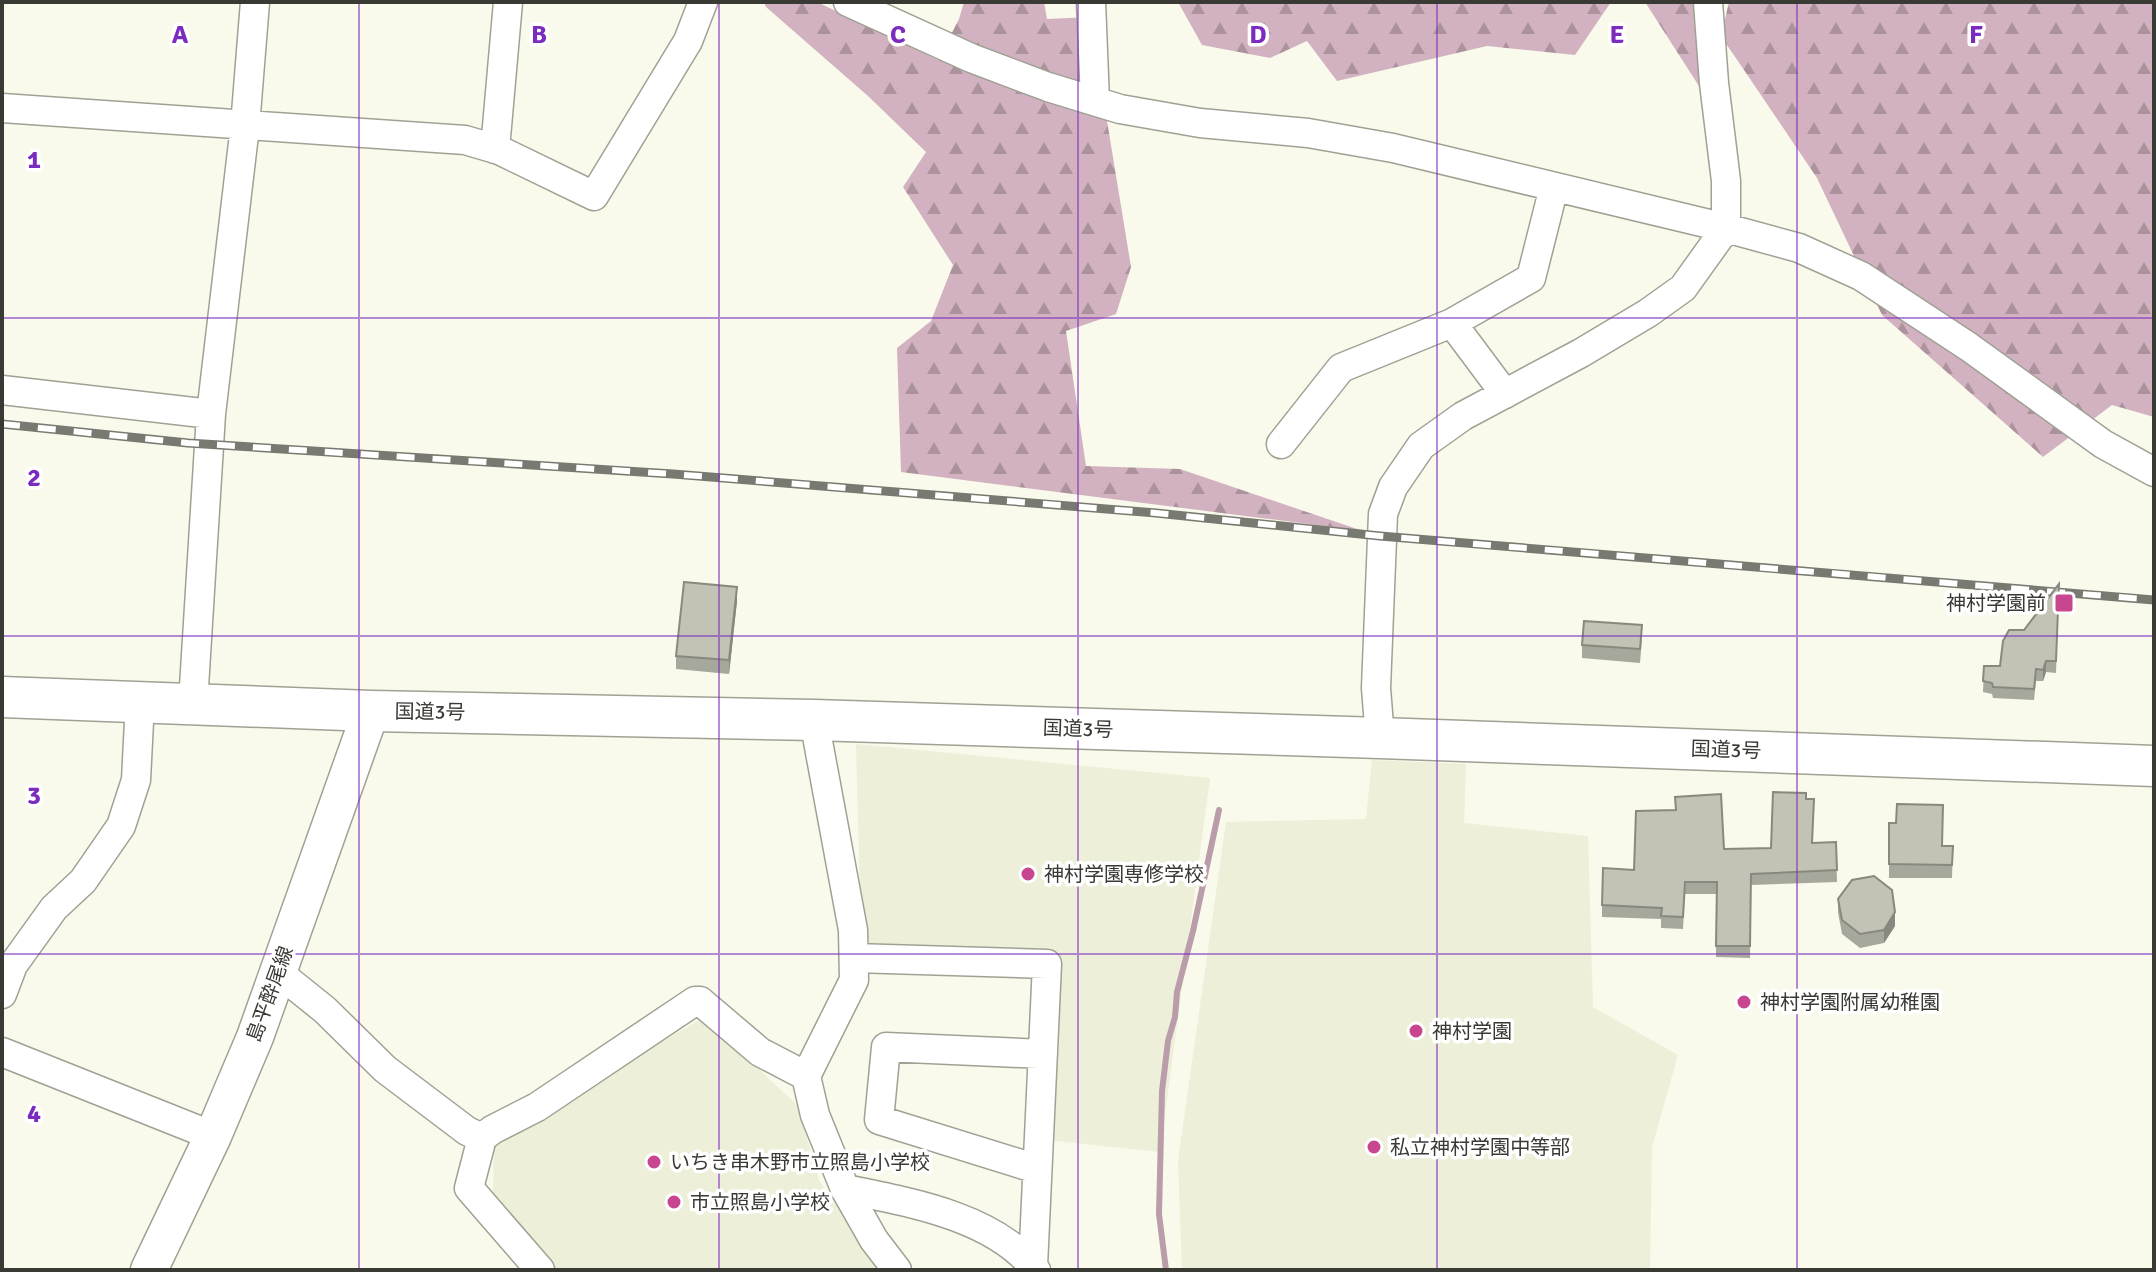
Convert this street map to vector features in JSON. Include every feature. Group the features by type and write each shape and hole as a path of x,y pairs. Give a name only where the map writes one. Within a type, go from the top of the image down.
{"highway":[{"name":"国道3号","path":"2,697 371,711 814,720 1380,738 2154,766"}],"main road":[{"name":"島平酔尾線","path":"149,1270 213,1136 255,1037 371,711"}],"street":[{"path":"193,703 211,414 245,126 255,2"},
{"path":"495,149 508,2"},
{"path":"2,108 465,140 495,149 594,196 688,41 703,2"},
{"path":"848,2 971,58 1048,87 1120,109 1200,123 1308,133 1393,148 1799,248 1861,276 1969,347 2103,444 2154,472"},
{"path":"1091,2 1095,101"},
{"path":"1380,738 1376,688 1383,514 1393,487 1421,446 1463,416 1581,353 1683,288 1726,228 1726,181 1708,2"},
{"path":"1281,444 1341,368 1452,323 1531,278 1554,187"},
{"path":"1452,323 1505,394"},
{"path":"2,390 211,414"},
{"path":"2,994 13,965 54,908 83,881 121,826 136,780 140,702"},
{"path":"814,720 853,930 854,980 806,1076 815,1115 845,1189 874,1240 897,1270"},
{"path":"854,958 1047,964 1035,1268"},
{"path":"279,973 325,1010 385,1069 467,1131 482,1138"},
{"path":"540,1270 469,1188 482,1138 492,1130 537,1107 695,1001 708,1007 760,1052 806,1076"},
{"path":"1037,1169 879,1120 886,1047 1043,1054"},
{"path":"2,1052 213,1136"},
{"path":"845,1189 934,1208 1005,1242 1035,1268"}],"shaded area":[{"name":"神村学園専修学校","path":"856,744 1210,778 1160,1152 1046,1140 1055,979 862,971"},
{"name":"神村学園","path":"1372,760 1466,764 1464,823 1588,836 1593,1007 1678,1055 1652,1147 1650,1270 1182,1270 1178,1161 1226,822 1366,819"},
{"name":"いちき串木野市立照島小学校","path":"704,1017 797,1105 820,1182 887,1270 553,1270 493,1195 494,1142"}],"green space":[{"path":"764,2 817,2 938,60 964,2 1044,2 1047,19 1090,17 1131,267 1116,314 1066,331 1086,466 1180,469 1363,531 901,472 897,348 931,321 953,265 903,187 926,152"},
{"path":"1178,2 1611,2 1575,55 1487,46 1337,81 1307,41 1270,58 1202,45"},
{"path":"1645,2 1698,2 1706,97"},
{"path":"1729,2 2154,2 2154,417 2112,405 2043,457 1882,315 1817,178 1721,36"}],"building":[{"path":"684,582 737,587 729,660 676,656"},
{"path":"2059,584 2056,661 2046,661 2043,670 2036,669 2034,689 1993,687 1992,683 1983,681 1984,666 2000,666 2003,641 2009,630 2024,630"},
{"path":"1584,621 1642,625 1640,649 1582,645"},
{"path":"1773,792 1806,793 1806,799 1814,799 1812,843 1836,842 1837,870 1751,874 1750,946 1716,946 1717,882 1685,882 1683,917 1661,916 1662,908 1602,905 1603,868 1634,870 1636,811 1676,810 1675,797 1721,794 1724,849 1771,848"},
{"path":"1897,804 1943,805 1942,846 1953,846 1952,865 1889,864 1889,823 1896,823"},
{"path":"1874,876 1892,890 1895,912 1884,930 1860,934 1842,920 1838,899 1852,880"}],"waterway":[{"path":"1166,1270 1159,1214 1162,1091 1177,992 1219,810"}],"railway":[{"path":"2,424 188,443 673,474 1156,513 1380,536 2154,600"}],"place":[{"name":"神村学園前","path":"2064,603"},
{"name":"神村学園専修学校","path":"1028,874"},
{"name":"神村学園附属幼稚園","path":"1744,1002"},
{"name":"神村学園","path":"1416,1031"},
{"name":"私立神村学園中等部","path":"1374,1147"},
{"name":"いちき串木野市立照島小学校","path":"654,1162"},
{"name":"市立照島小学校","path":"674,1202"}]}
